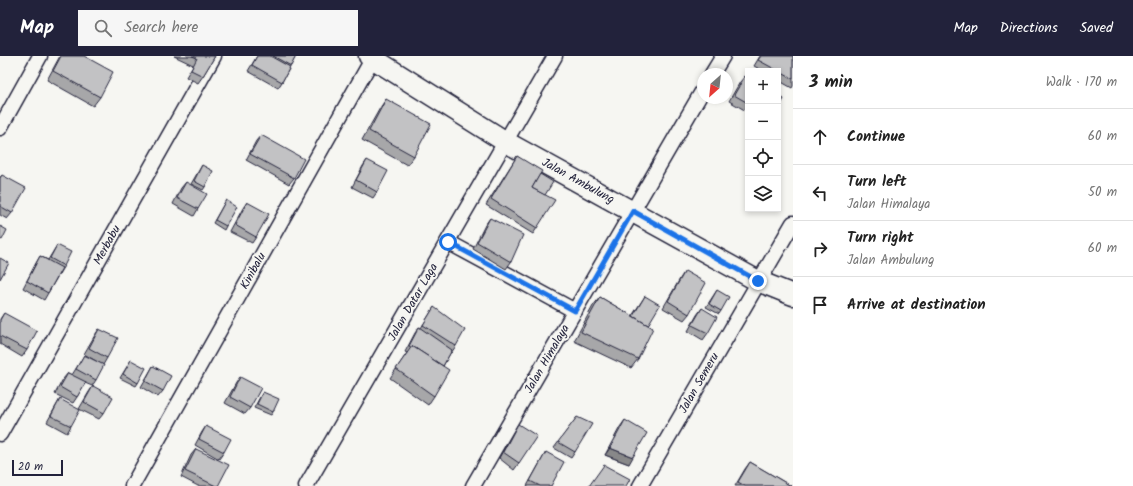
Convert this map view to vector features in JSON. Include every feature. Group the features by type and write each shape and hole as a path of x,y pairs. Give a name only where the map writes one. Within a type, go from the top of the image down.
{"street":[{"path":"0,128 40,56"},
{"name":"Merbabu","path":"0,434 214,56"},
{"name":"Jalan Datar Laga","path":"306,486 555,56"},
{"path":"716,68 723,56"},
{"name":"Jalan Ambulung","path":"372,57 506,142 758,281 793,295"},
{"name":"Kinibalu","path":"132,486 372,57"},
{"name":"Jalan Himalaya","path":"473,486 697,100"},
{"name":"Jalan Semeru","path":"640,486 793,223"},
{"path":"448,242 575,311"}],"building":[{"path":"61,56 84,56 113,72 100,97 53,71"},
{"path":"192,56 215,56 203,76 191,70 197,58"},
{"path":"257,56 270,56 290,67 282,82 252,65"},
{"path":"273,56 296,56 291,66"},
{"path":"761,56 793,56 793,79 781,72 781,68 773,68 758,60"},
{"path":"745,76 745,101 734,95"},
{"path":"781,97 784,99 781,104"},
{"path":"386,99 431,124 414,156 369,131"},
{"path":"261,135 304,159 294,178 250,154"},
{"path":"517,156 542,171 532,188 555,200 537,228 491,199"},
{"path":"367,160 388,171 377,192 356,180"},
{"path":"202,165 213,171 205,187 194,181"},
{"path":"540,174 553,182 545,195 532,188"},
{"path":"2,175 26,188 12,213 0,206 0,178"},
{"path":"186,182 207,194 198,209 177,198"},
{"path":"226,200 237,207 226,226 215,220"},
{"path":"247,202 269,214 256,237 235,225"},
{"path":"490,218 523,235 511,262 477,242"},
{"path":"0,226 7,230 2,240 0,239"},
{"path":"57,245 71,252 64,266 50,258"},
{"path":"40,256 62,268 48,293 27,281"},
{"path":"0,258 9,263 0,279"},
{"path":"685,271 706,283 689,314 668,301"},
{"path":"717,290 729,297 721,311 709,304"},
{"path":"645,296 660,305 648,325 633,316"},
{"path":"600,297 653,328 638,359 581,332"},
{"path":"434,307 465,330 456,346 423,325"},
{"path":"702,308 717,317 708,333 692,325"},
{"path":"4,313 37,331 27,350 0,336 0,320"},
{"path":"419,327 452,350 443,366 412,346 409,346"},
{"path":"99,329 118,338 107,358 89,348"},
{"path":"412,346 449,370 434,396 396,369"},
{"path":"84,355 104,365 96,380 76,369"},
{"path":"131,360 146,368 138,383 123,374"},
{"path":"153,366 171,376 163,391 145,381"},
{"path":"68,373 86,382 77,397 60,387"},
{"path":"240,377 261,388 250,408 230,397"},
{"path":"93,386 113,397 104,413 84,402"},
{"path":"263,392 279,399 273,412 257,404"},
{"path":"60,399 80,410 71,426 51,416"},
{"path":"577,417 592,424 575,452 558,442"},
{"path":"625,420 647,433 633,457 610,448"},
{"path":"518,424 537,436 519,463 503,452"},
{"path":"206,426 231,439 224,452 199,439"},
{"path":"196,449 229,465 218,486 185,471"},
{"path":"546,452 564,462 551,486 540,486 530,481"},
{"path":"750,462 791,486 745,486 738,482"},
{"path":"604,465 630,479 626,486 589,486"}],"route":[{"path":"448,242 575,311 633,211 758,281"}]}
